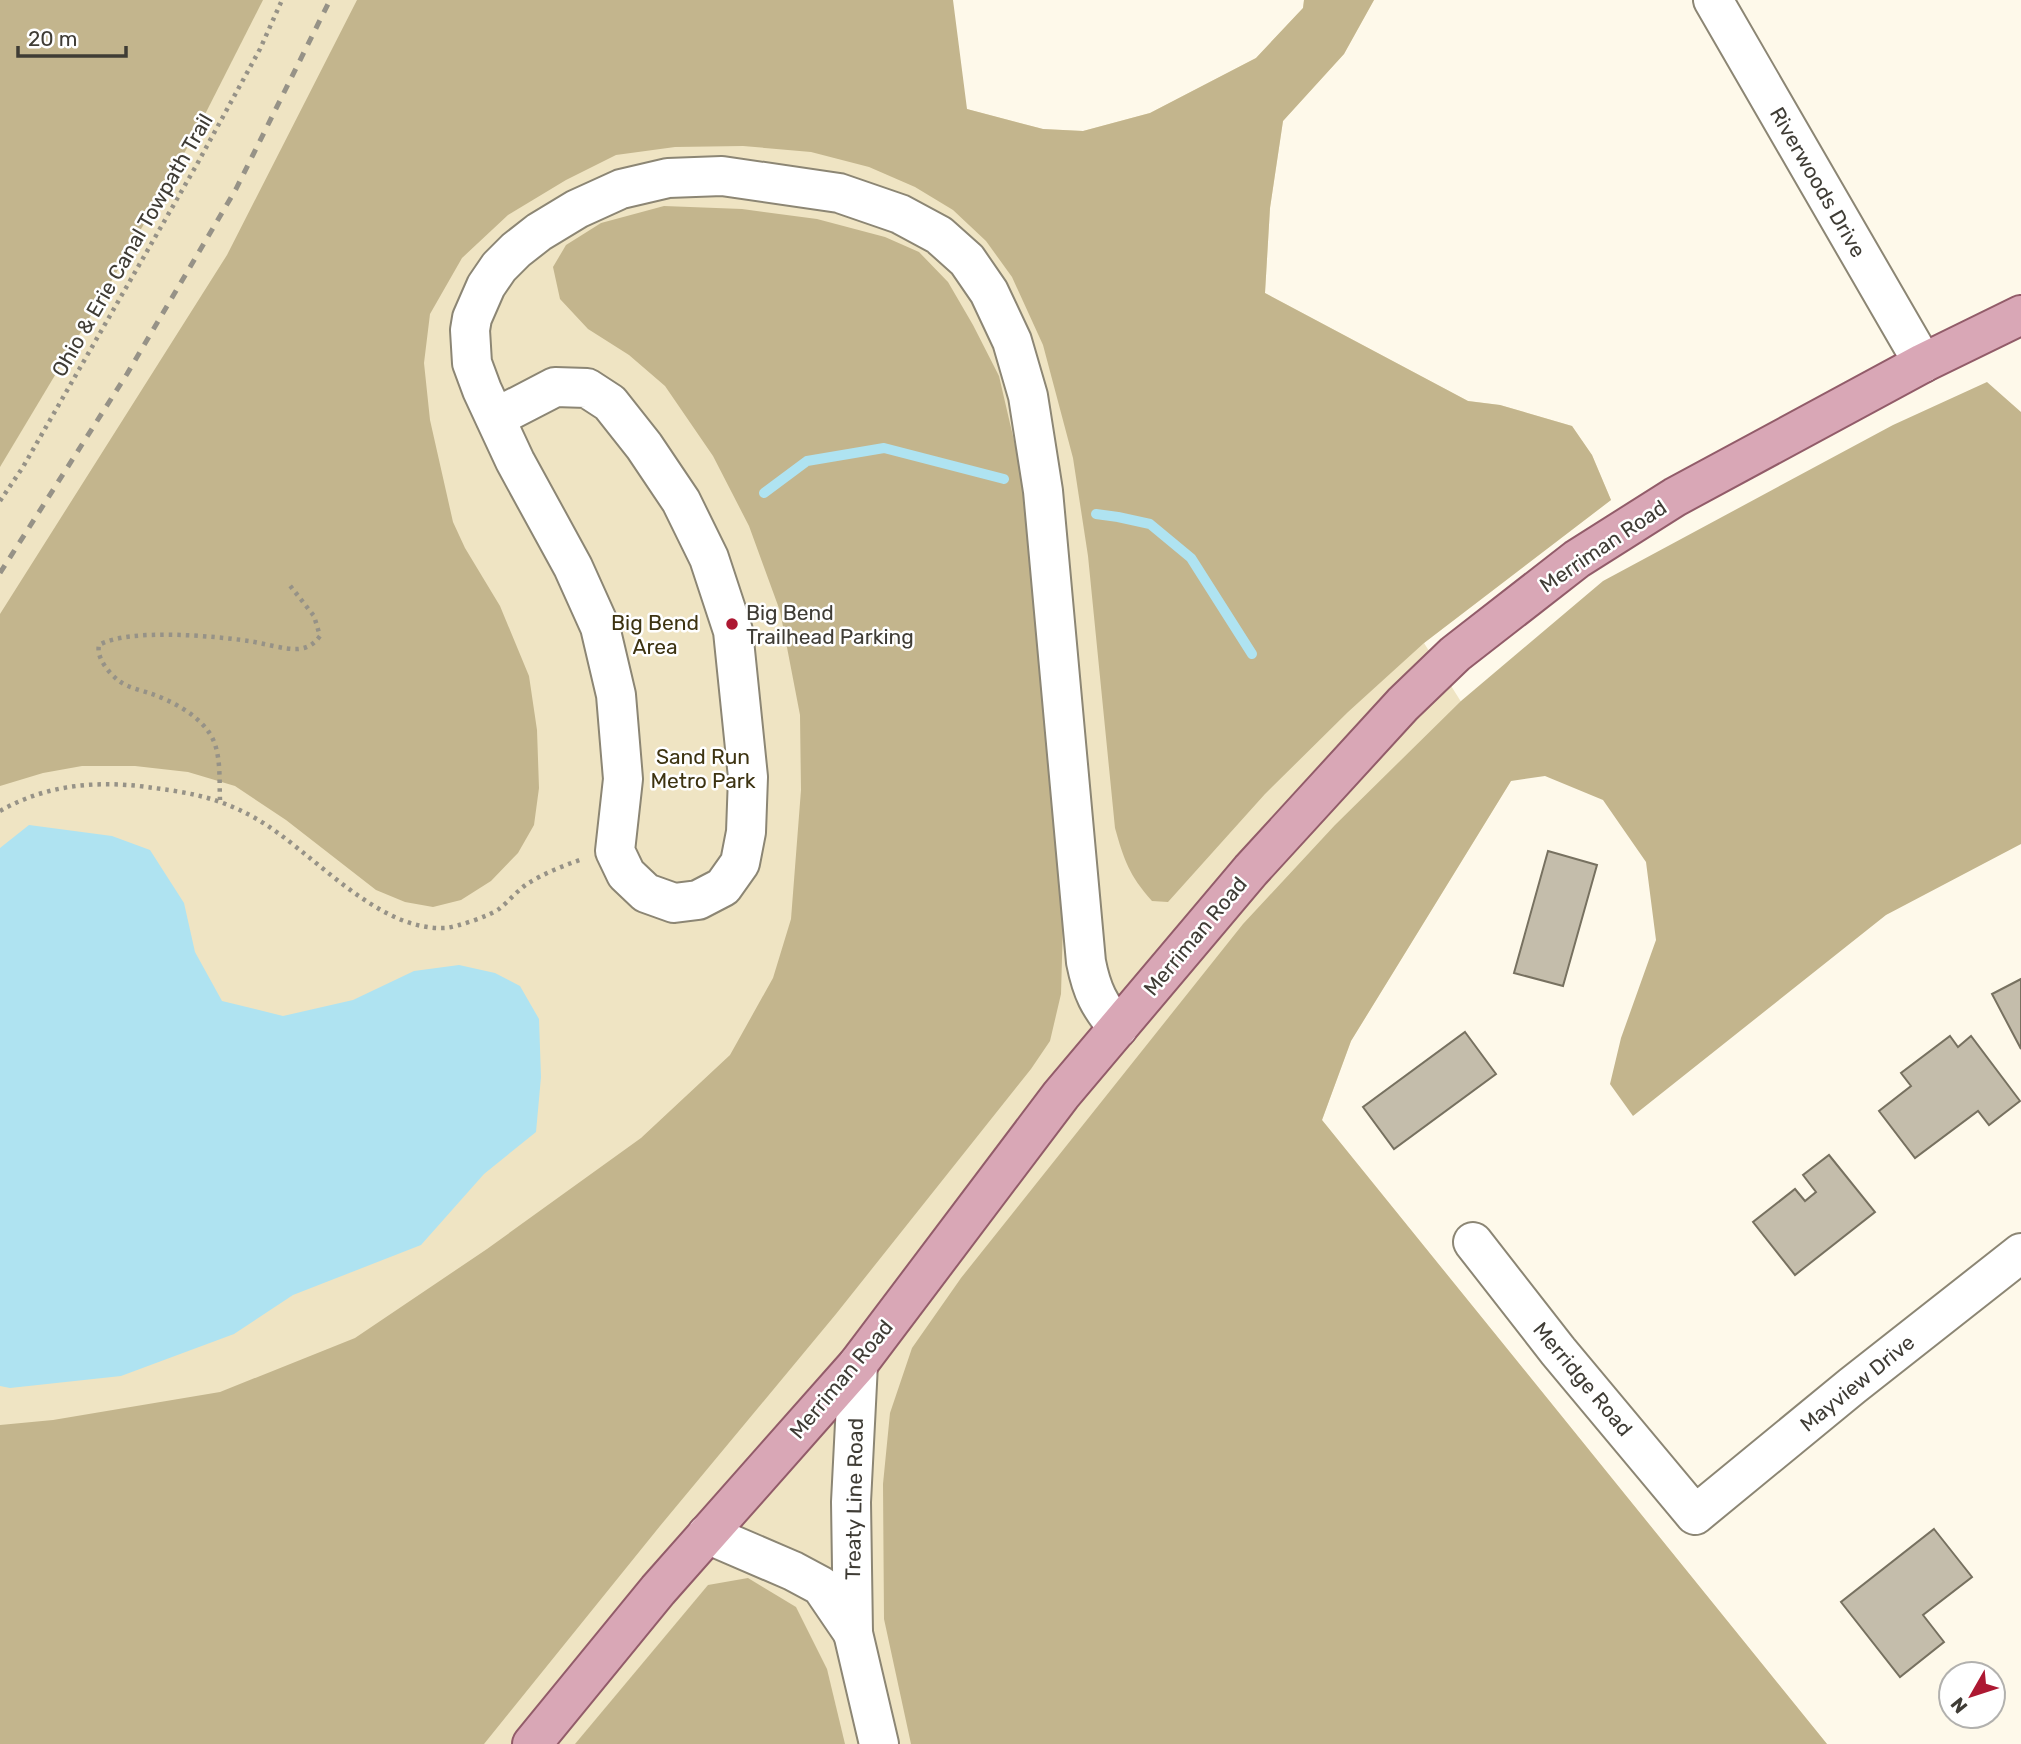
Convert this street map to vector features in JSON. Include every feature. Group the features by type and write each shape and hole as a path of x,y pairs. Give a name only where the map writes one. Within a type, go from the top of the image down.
{"main road":[{"name":"Merriman Road","path":"531,1744 657,1590 858,1364 1061,1095 1251,870 1403,704 1455,654 1577,559 1675,497 1923,363 2021,315"}],"street":[{"name":"Riverwoods Drive","path":"1713,0 1923,363"},
{"path":"495,418 555,387 587,388 610,403 681,500 709,558 733,631 748,776 746,832 740,863 723,887 698,901 674,904 646,893 626,874 615,851 623,779 616,695 600,627 573,567 515,461 495,418 472,363 472,318 486,286 499,267 539,232 578,209 621,189 668,178 722,176 839,193 900,214 939,235 967,260 989,292 1012,341 1028,396 1043,491 1086,962 1091,987 1118,1028"},
{"name":"Merridge Road","path":"1473,1242 1550,1341 1695,1515"},
{"name":"Mayview Drive","path":"1695,1515 1852,1386 2021,1253"},
{"name":"Treaty Line Road","path":"858,1364 851,1502 853,1633 878,1744"},
{"name":"Treaty Line Road","path":"707,1534 821,1586 853,1633"}],"path":[{"name":"Ohio & Erie Canal Towpath Trail","path":"0,501 23,467 196,166 260,49 282,0"},
{"path":"220,800 216,745 208,731 188,712 157,695 121,683 104,666 97,652 99,645 110,639 155,635 217,636 297,649 314,645 320,636 314,616 288,583"},
{"path":"0,810 50,791 82,784 120,784 183,791 220,800 257,819 344,886 373,904 403,920 425,927 447,928 481,917 498,910 526,884 562,867 615,851"}],"green space":[{"name":"Sand Run Metro Park","path":"0,0 740,0 902,92 1043,129 1083,131 1150,113 1256,58 1303,8 1304,0 1374,0 1344,54 1283,121 1270,208 1265,293 1468,401 1500,405 1572,426 1592,455 1611,500 1424,643 1511,781 1351,1041 1322,1120 1827,1744 0,1744"}],"shaded area":[{"path":"0,0 263,0 195,134 115,275 0,467"},
{"path":"357,0 953,0 967,109 1043,129 1083,131 1150,113 1256,58 1303,8 1304,0 1374,0 1344,54 1283,121 1270,208 1265,293 1468,401 1500,405 1572,426 1592,455 1611,500 1424,643 1348,712 1265,794 1168,902 1152,901 1128,867 1115,828 1088,556 1073,458 1043,345 1012,277 986,241 953,210 915,187 869,167 811,152 743,146 675,147 616,155 566,180 508,215 462,258 430,314 424,363 430,420 453,522 465,548 500,606 529,676 537,730 539,788 534,825 518,853 491,881 461,900 433,907 405,902 376,890 286,820 235,786 188,772 135,766 82,766 43,773 0,786 0,614 227,255"},
{"path":"664,206 742,209 817,219 885,237 919,252 948,282 999,376 1019,462 1037,593 1063,923 1061,994 1050,1041 1031,1069 836,1314 484,1744 0,1744 0,1425 53,1420 220,1392 355,1338 487,1249 641,1138 730,1055 773,978 791,919 801,790 800,715 780,611 749,526 713,456 665,386 629,355 588,329 560,299 553,267 566,245 601,223"},
{"path":"1987,382 2021,412 2021,844 1886,915 1633,1116 1610,1084 1621,1038 1656,940 1646,862 1603,800 1545,776 1511,781 1351,1041 1322,1120 1827,1744 911,1744 884,1619 883,1484 890,1413 912,1348 961,1278 1243,924 1335,825 1461,701 1603,581 1893,425"},
{"path":"748,1578 796,1607 827,1669 845,1744 575,1744 708,1585"}],"water":[{"path":"29,825 112,836 150,850 184,903 195,952 222,1001 283,1016 353,1000 414,971 459,965 495,973 520,986 539,1019 541,1077 536,1132 484,1174 421,1245 293,1295 234,1334 121,1376 10,1388 0,1386 0,848"}],"building":[{"path":"1548,851 1597,865 1563,986 1514,973"},
{"path":"2021,979 2021,1049 1992,994"},
{"path":"1465,1032 1496,1074 1394,1149 1363,1107"},
{"path":"1950,1036 1958,1047 1971,1036 2020,1101 1989,1125 1978,1111 1915,1158 1879,1111 1911,1086 1901,1073"},
{"path":"1829,1155 1875,1212 1795,1275 1753,1222 1795,1189 1805,1201 1816,1192 1803,1175"},
{"path":"1934,1529 1972,1577 1923,1615 1944,1642 1900,1677 1841,1602"}],"waterway":[{"path":"764,493 807,461 884,448 1004,479"},
{"path":"1096,514 1150,524 1191,558 1252,654"}],"railway":[{"path":"0,573 127,374 236,189 330,0"}],"place":[{"name":"Big Bend Trailhead Parking","path":"732,624"}],"park label":[{"name":"Big Bend Area","path":"655,634"}]}
